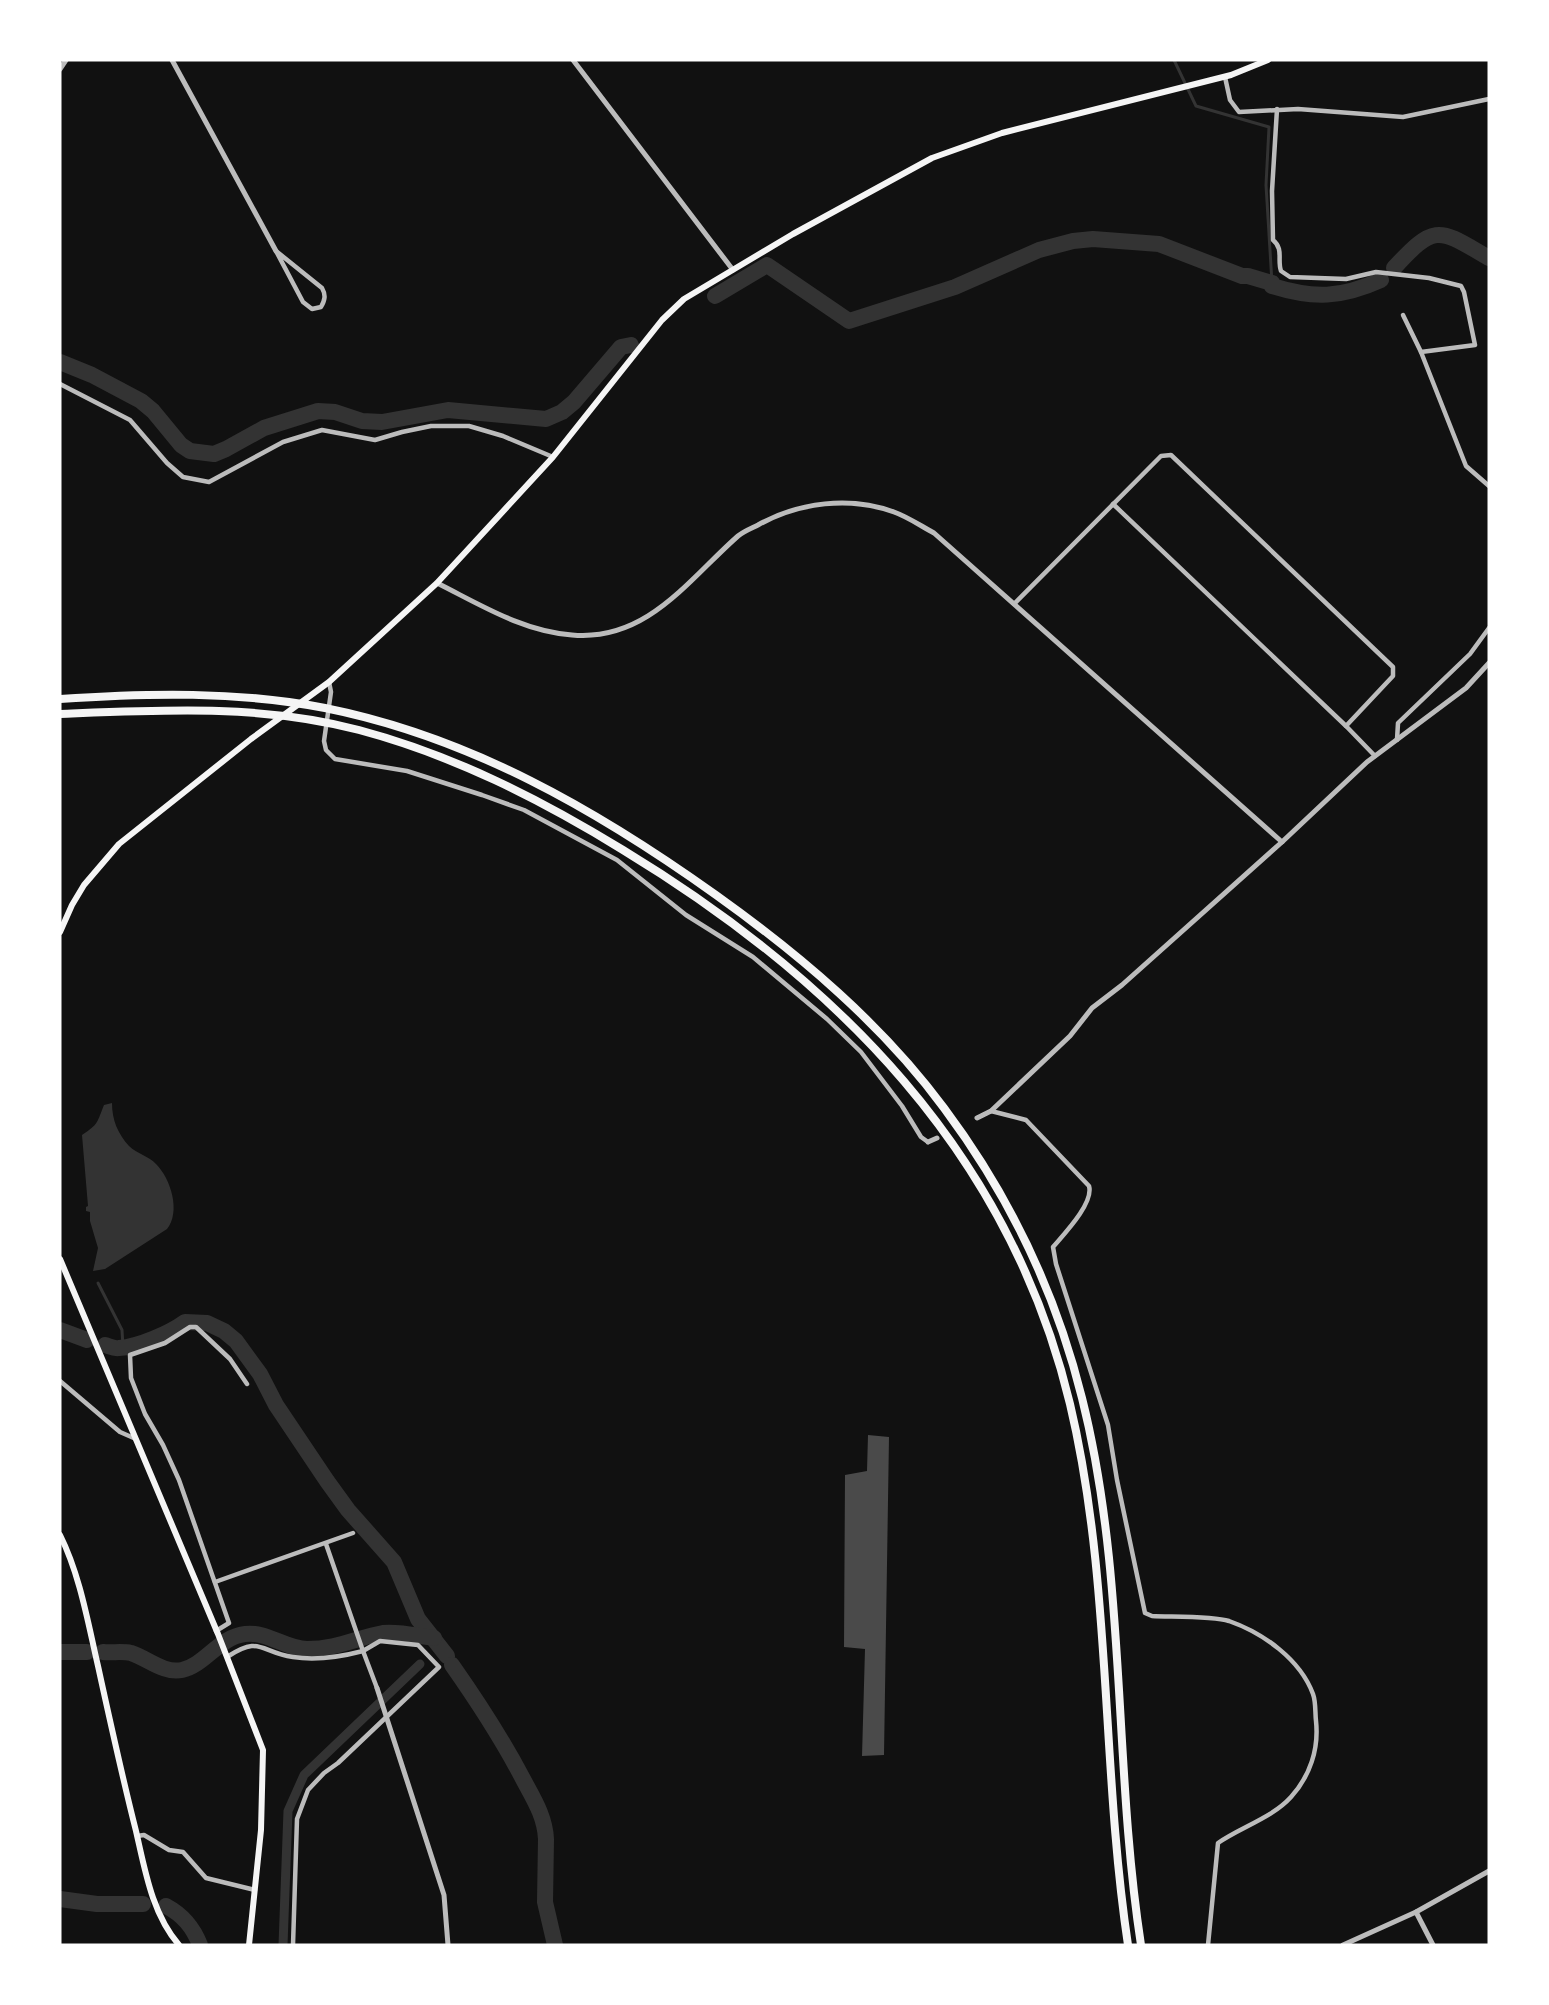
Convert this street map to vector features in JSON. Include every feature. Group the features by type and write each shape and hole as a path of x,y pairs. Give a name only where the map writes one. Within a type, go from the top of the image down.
{"highway":[{"path":"60,699 151,694 238,696 325,708 370,719 465,750 530,779 644,846 703,886 784,947 845,999 918,1075 975,1151 1006,1203 1050,1298 1083,1400 1096,1467 1109,1559 1128,1843 1141,1945"},
{"path":"60,714 222,710 355,729 409,745 522,793 568,817 684,889 774,957 835,1008 879,1051 907,1083 933,1114 994,1209 1022,1265 1054,1349 1070,1403 1083,1470 1096,1561 1115,1844 1128,1945"}],"main road":[{"path":"60,932 84,885 119,844 251,739 329,682 437,583 553,457 662,320 684,299 793,234 932,158 1002,133 1225,77 1268,60"},
{"path":"60,1258 224,1649 263,1750 261,1830 249,1945"},
{"path":"60,1535 70,1554 91,1636 151,1892 157,1908 180,1945"}],"street":[{"path":"60,69 66,60"},
{"path":"172,60 303,302 312,309 321,307 325,301 322,288 276,251"},
{"path":"573,60 734,270"},
{"path":"1225,77 1230,100 1239,112 1298,109 1403,117 1489,99"},
{"path":"1277,109 1272,220 1274,240 1280,251 1281,271 1290,277 1346,279 1376,272 1429,278 1461,286 1475,345 1421,352"},
{"path":"1403,315 1421,352 1466,466 1489,486"},
{"path":"60,384 130,420 166,463 183,477 208,482 283,442 322,430 375,440 431,426 469,426 503,436 553,457"},
{"path":"1014,604 1161,456 1170,455 1393,667 1393,676 1346,726"},
{"path":"437,583 509,620 543,630 574,635 605,632 633,624 664,607 740,535 777,514 814,504 858,503 894,512 934,533 1282,842"},
{"path":"1113,504 1375,756"},
{"path":"1398,740 1398,723 1470,654 1489,628"},
{"path":"977,1118 991,1112 1070,1036 1092,1008 1122,986 1375,756 1466,688 1489,663"},
{"path":"329,682 331,692 324,741 326,750 335,759 407,771 524,810 617,860 686,915 753,957 827,1019 861,1052 902,1106 921,1137 928,1142 937,1138"},
{"path":"991,1112 1026,1120 1089,1186 1086,1205 1053,1247 1056,1264 1108,1425 1117,1480 1145,1612 1152,1616 1227,1620 1248,1630 1268,1641 1291,1659 1306,1679 1314,1696 1318,1735 1311,1766 1303,1780 1290,1798 1275,1810 1218,1843 1208,1945"},
{"path":"217,1633 229,1623 178,1480 163,1445 145,1414 131,1378 130,1355 165,1343 190,1327 196,1328 230,1359 247,1384"},
{"path":"60,1381 120,1432 136,1439"},
{"path":"215,1582 354,1533"},
{"path":"326,1544 387,1717 444,1895 448,1945"},
{"path":"227,1657 243,1647 254,1645 294,1658 337,1658 380,1641 418,1645 440,1667 308,1790 297,1819 293,1945"},
{"path":"137,1836 144,1835 169,1850 183,1852 206,1878 255,1890"},
{"path":"1342,1945 1416,1912 1489,1871"},
{"path":"1416,1912 1433,1945"}],"shaded area":[{"path":"112,1103 114,1121 125,1141 132,1149 153,1161 166,1178 174,1205 173,1214 167,1229 105,1269 93,1271 98,1248 90,1221 90,1212 86,1211 88,1206 82,1135 97,1122 104,1105"}],"building":[{"path":"868,1435 889,1437 884,1755 862,1756 865,1649 844,1647 845,1475 867,1471"}],"waterway":[{"path":"1174,60 1196,106 1269,127 1266,185 1272,283"},
{"path":"1394,268 1420,243 1429,237 1439,235 1459,241 1489,258"},
{"path":"715,296 767,265 849,321 955,287 1039,250 1073,241 1093,239 1159,244 1242,276 1272,283 1272,286 1314,295 1340,293 1381,280"},
{"path":"60,362 92,375 141,401 153,411 181,445 190,451 214,454 264,428 318,411 335,412 362,421 382,422 448,410 546,419 562,412 574,402 621,347 631,345"},
{"path":"98,1283 122,1330 123,1347"},
{"path":"105,1345 113,1348 135,1345 163,1335 185,1322 207,1323 224,1331 236,1341 260,1374 276,1405 327,1481 348,1510 394,1562 418,1619 447,1656"},
{"path":"60,1330 87,1340"},
{"path":"103,1652 131,1653 162,1668 175,1671 198,1663 227,1640 245,1634 261,1635 307,1649 318,1649 383,1633 402,1633 434,1638"},
{"path":"60,1652 87,1652"},
{"path":"283,1945 288,1811 304,1775 420,1664"},
{"path":"452,1665 498,1735 541,1815 546,1839 545,1902 555,1945"},
{"path":"60,1899 97,1904 143,1904"},
{"path":"166,1906 187,1922 200,1945"}]}
